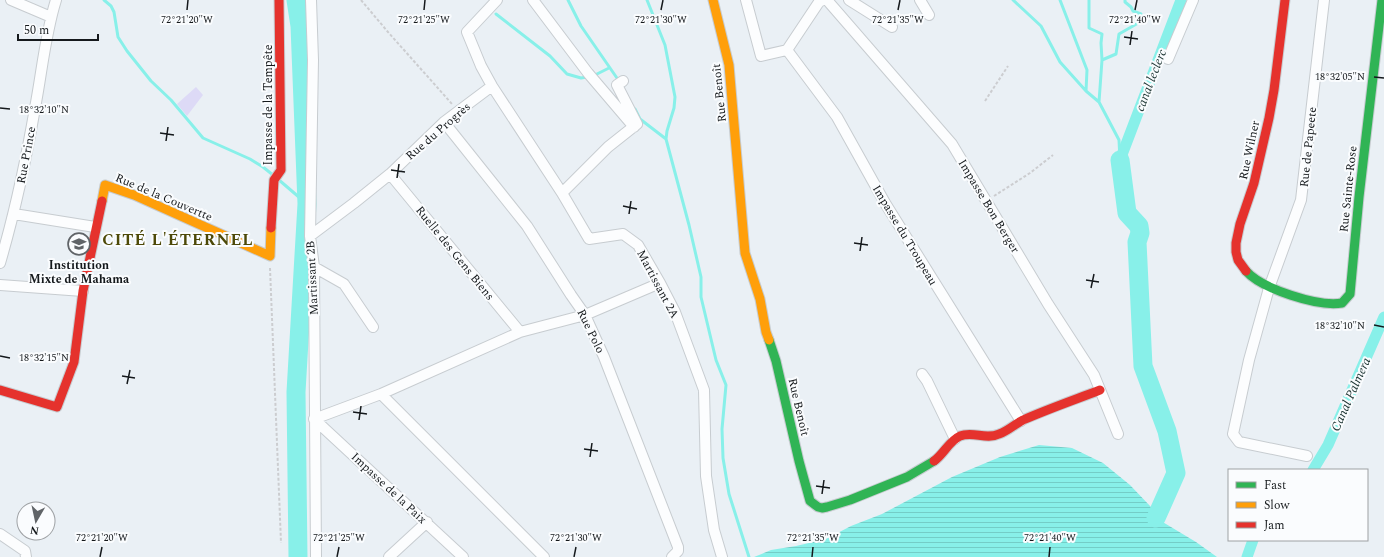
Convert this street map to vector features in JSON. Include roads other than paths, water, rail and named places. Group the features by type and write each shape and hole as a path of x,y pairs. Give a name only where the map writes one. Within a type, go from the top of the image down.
{"street":[{"path":"11,0 51,17"},
{"name":"Rue Prince","path":"0,262 14,214 35,110 51,17 56,0"},
{"name":"Impasse de la Tempête","path":"270,256 274,180 281,170 279,0"},
{"name":"Martissant 2B","path":"311,0 312,60 310,236 314,267 316,557"},
{"name":"Martissant 2A","path":"497,0 467,32 481,66 492,86 562,193 589,239 623,234 638,245 675,312 704,390 706,476 714,530 722,557"},
{"path":"533,0 591,77 634,127"},
{"name":"Rue Benoît","path":"713,0 729,65 745,253 760,299 766,332 776,361 799,461 810,501 818,507 827,508 907,477 938,458 955,439"},
{"path":"746,0 762,56 787,50 819,2 823,0"},
{"name":"Impasse Bon Berger","path":"827,0 952,144 1048,304 1094,375 1118,434"},
{"path":"849,0 892,27"},
{"path":"920,0 929,15"},
{"path":"1168,58 1193,0"},
{"name":"Rue Wilner","path":"1269,288 1250,275 1242,267 1237,259 1235,248 1240,226 1254,187 1266,133 1274,91 1285,0"},
{"name":"Rue de Papeete","path":"1307,456 1239,442 1232,434 1249,360 1269,288 1302,200 1324,0"},
{"name":"Rue Sainte-Rose","path":"1269,288 1290,295 1333,303 1342,303 1350,294 1360,182 1382,0"},
{"name":"Impasse du Troupeau","path":"787,50 837,117 885,204 1021,421"},
{"path":"562,193 608,148 637,124 620,83"},
{"name":"Rue du Progrès","path":"310,236 390,174 444,122 492,86"},
{"name":"Rue Polo","path":"444,122 527,226 585,315 604,357 678,547 678,552 672,557"},
{"name":"Ruelle des Gens Biens","path":"390,174 520,332"},
{"name":"Rue de la Couvertte","path":"0,390 57,407 74,362 83,291 105,185 134,195 270,256"},
{"path":"14,214 96,227"},
{"path":"314,267 344,284 373,327"},
{"path":"314,419 381,394 520,332 585,315 660,283"},
{"path":"0,285 83,291"},
{"path":"922,374 927,381 955,439 966,434 980,437 990,437 1000,434 1021,421 1100,390"},
{"path":"381,394 544,557"},
{"name":"Impasse de la Paix","path":"314,419 463,557"},
{"path":"389,557 426,522"},
{"path":"0,534 25,551 26,557"}],"water":[{"path":"1039,445 1072,448 1103,463 1130,485 1151,507 1156,518 1196,542 1217,557 754,557 771,550 826,539 851,526 882,514 952,477 1000,457"}],"waterway":[{"path":"104,0 111,6 114,12 118,37 127,51 151,81 171,100 203,138 250,159 273,175"},
{"path":"296,0 300,26 307,204 296,392 298,557"},
{"path":"568,0 581,26 619,81"},
{"path":"647,0 665,45 675,97 674,108 666,139"},
{"path":"1013,0 1041,26 1060,62 1086,91"},
{"path":"1060,0 1087,70 1086,91 1099,102 1119,140 1120,160"},
{"path":"1089,0 1089,28 1102,34 1099,102"},
{"path":"1102,60 1116,54 1119,34 1140,22 1141,14 1133,11 1125,0"},
{"name":"canal leclerc","path":"1120,160 1181,0"},
{"path":"496,14 550,56 567,74 581,78 587,77"},
{"path":"593,76 609,68"},
{"path":"635,109 640,119 666,139 689,225 701,277 701,297 716,360 726,385 722,429 723,458 729,494 749,557"},
{"path":"1120,160 1127,213 1139,226 1140,233 1137,242 1143,366 1167,431 1176,473 1156,518"},
{"path":"279,180 307,204"},
{"name":"Canal Palmera","path":"1314,469 1328,445 1384,317"},
{"name":"Canal Palmera","path":"1247,557 1253,541"}],"place":[{"name":"Institution Mixte de Mahama","path":"79,244"}],"district":[{"name":"CITÉ L'ÉTERNEL","path":"178,239"}]}
